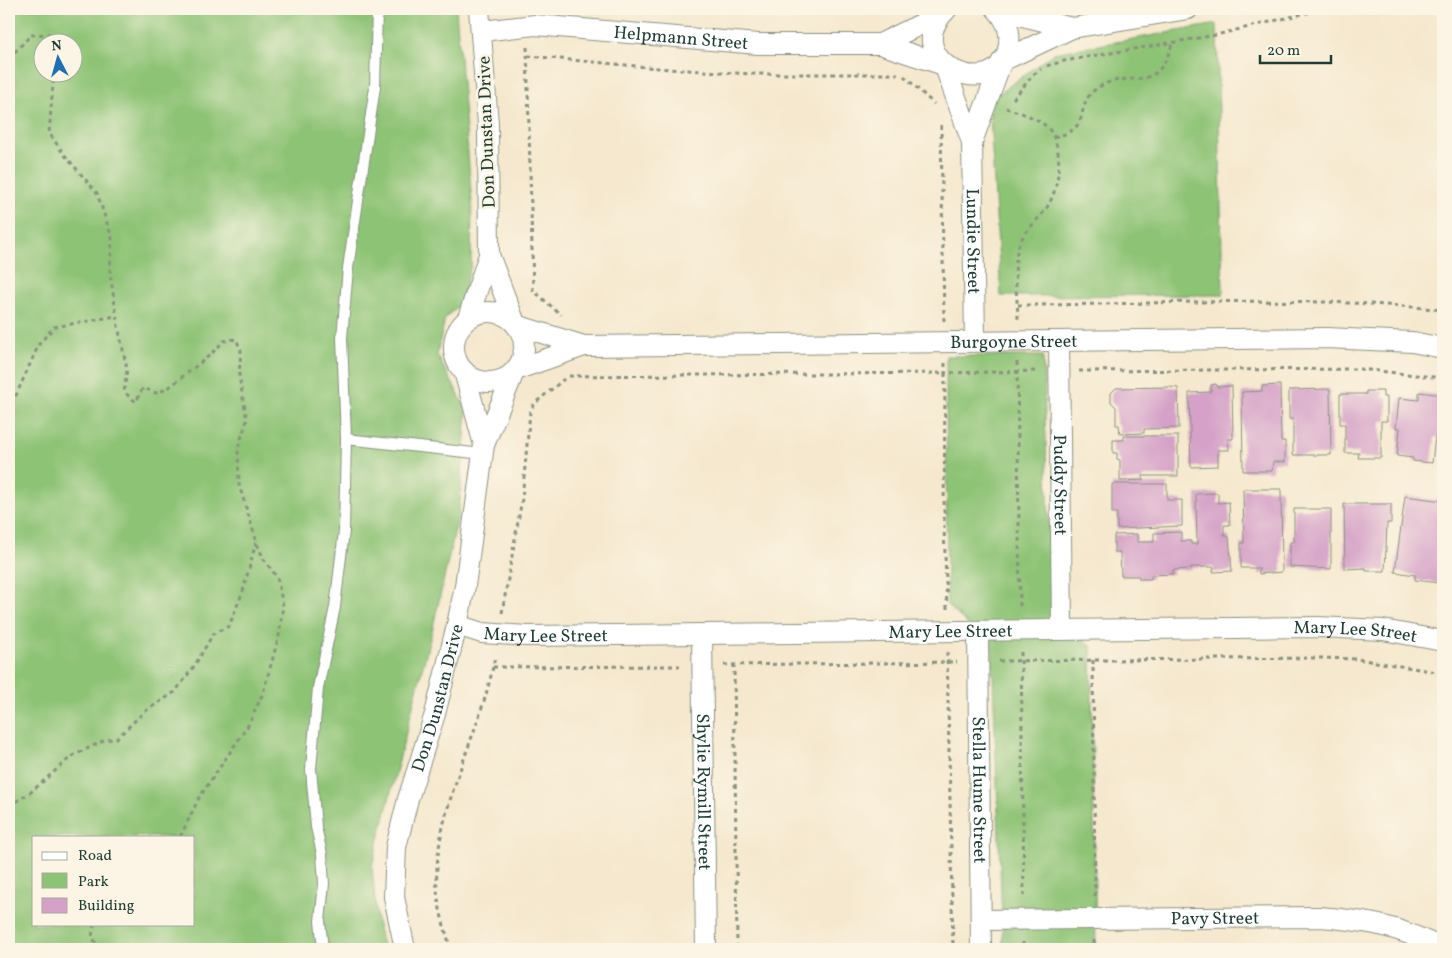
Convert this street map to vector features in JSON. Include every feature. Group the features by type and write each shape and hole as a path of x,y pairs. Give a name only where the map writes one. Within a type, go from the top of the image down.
{"street":[{"name":"Don Dunstan Drive","path":"468,318 489,255 488,124 479,9"},
{"path":"997,9 1072,28"},
{"name":"Lundie Street","path":"972,142 1006,53 1009,35 1008,26 997,9"},
{"path":"1001,62 1072,28 1188,9"},
{"name":"Helpmann Street","path":"880,44 944,12"},
{"name":"Lundie Street","path":"944,12 933,32 933,41 938,58 945,66 972,142 975,341"},
{"name":"Helpmann Street","path":"482,31 535,25 758,44 880,44 945,66 964,76 974,76 988,72 1001,62"},
{"name":"Don Dunstan Drive","path":"489,255 516,324"},
{"path":"498,312 516,324 524,343 521,362 514,371 494,381 483,381 464,371 454,354 454,344 456,334 468,318 477,314 498,312"},
{"name":"Burgoyne Street","path":"516,324 575,346 1327,338 1412,342 1443,348"},
{"name":"Puddy Street","path":"1059,340 1062,630"},
{"name":"Burgoyne Street","path":"514,371 575,346"},
{"name":"Don Dunstan Drive","path":"464,371 484,449"},
{"name":"Don Dunstan Drive","path":"405,949 394,897 396,847 408,799 435,714 457,625 465,586 484,449 514,371"},
{"name":"Mary Lee Street","path":"457,625 482,633 498,634 702,634 1317,627 1383,630 1443,641"},
{"name":"Stella Hume Street","path":"978,631 981,949"},
{"name":"Shylie Rymill Street","path":"702,634 706,949"},
{"name":"Pavy Street","path":"981,920 1320,917 1359,920 1416,935 1442,949"}],"lane":[{"path":"323,949 320,921 324,884 322,854 316,827 310,769 318,688 335,607 344,532 346,440 342,338 348,268 375,87 377,9"},
{"path":"346,440 484,449"}],"path":[{"path":"1008,108 1017,92 1033,75 1044,68 1064,61 1172,44 1323,9"},
{"path":"525,26 528,56 532,290 569,321 575,346 573,376"},
{"path":"9,58 32,35"},
{"path":"1054,137 1075,129 1081,121 1086,102 1096,89 1104,84 1145,79 1154,74 1168,58 1172,44"},
{"path":"528,56 669,69 752,74 902,74 935,105 958,102"},
{"path":"53,82 49,133 63,153 97,193 112,238 110,273 116,316 127,369 124,392 136,402 143,388 156,393 167,389 210,355 224,341 236,339 241,350 239,376 247,420 238,448 239,485 264,560 277,577 283,606 279,636 263,693 249,724 199,798 180,836"},
{"path":"987,102 1008,108 1043,124 1054,137 1060,168 1056,188 1048,206 1030,226 1018,249 1023,949"},
{"path":"1018,305 1297,301 1383,303 1443,310"},
{"path":"9,411 39,344 54,327 116,316"},
{"path":"451,949 441,917 437,889 438,853 444,824 493,667 521,509 530,412 534,404 562,380 573,376 945,373 944,527 953,949"},
{"path":"9,806 31,792 72,756 105,740 117,738 144,712 175,692 195,666 213,634 229,626 243,591 256,540"},
{"path":"1093,660 1094,949"},
{"path":"734,664 737,949"},
{"path":"94,926 92,937 100,949"},
{"path":"1176,949 1340,949"}],"green space":[{"path":"9,9 456,9 472,203 471,266 460,304 445,318 437,355 467,410 459,512 433,627 372,866 377,922 384,949 9,949"},
{"path":"1217,24 1223,295 1001,296 989,101 1054,53"},
{"path":"946,356 1043,356 1052,613 1091,646 1096,949 1003,949 992,647 947,605"}],"building":[{"path":"1216,384 1217,387 1232,386 1233,439 1228,439 1229,450 1218,450 1218,466 1191,467 1189,393 1211,392 1211,385"},
{"path":"1280,385 1281,441 1285,441 1285,462 1273,462 1272,471 1243,471 1242,392 1262,391 1262,386"},
{"path":"1116,388 1178,388 1179,428 1144,429 1144,433 1120,434 1119,425 1116,425 1116,407 1111,402 1111,393"},
{"path":"1330,389 1331,455 1293,455 1293,419 1289,419 1289,390"},
{"path":"1366,391 1383,391 1383,397 1387,397 1387,421 1381,421 1381,458 1358,458 1359,453 1345,453 1345,424 1340,424 1340,394 1366,394"},
{"path":"1419,392 1443,395 1441,438 1435,437 1432,463 1413,461 1413,458 1397,456 1400,428 1396,428 1399,398 1419,400"},
{"path":"1124,436 1178,436 1178,476 1143,476 1143,480 1120,481 1120,460 1117,459 1117,453 1113,453 1113,440 1124,440"},
{"path":"1112,484 1167,484 1167,500 1182,500 1182,526 1117,529 1117,513 1112,513"},
{"path":"1243,489 1281,489 1282,572 1259,574 1259,568 1241,568 1241,543 1244,543"},
{"path":"1218,493 1218,503 1229,502 1230,525 1224,525 1224,535 1229,537 1232,571 1213,572 1214,567 1191,567 1192,569 1173,570 1173,574 1151,575 1151,579 1139,579 1139,576 1121,576 1120,552 1114,552 1114,535 1137,534 1137,542 1154,542 1154,533 1181,532 1181,541 1191,541 1191,544 1197,544 1196,494"},
{"path":"1405,496 1443,501 1443,559 1440,583 1415,580 1415,575 1395,572"},
{"path":"1344,504 1391,504 1391,523 1387,523 1385,571 1366,571 1366,568 1345,569"},
{"path":"1294,509 1331,509 1331,569 1290,567 1290,542 1294,542"}]}
